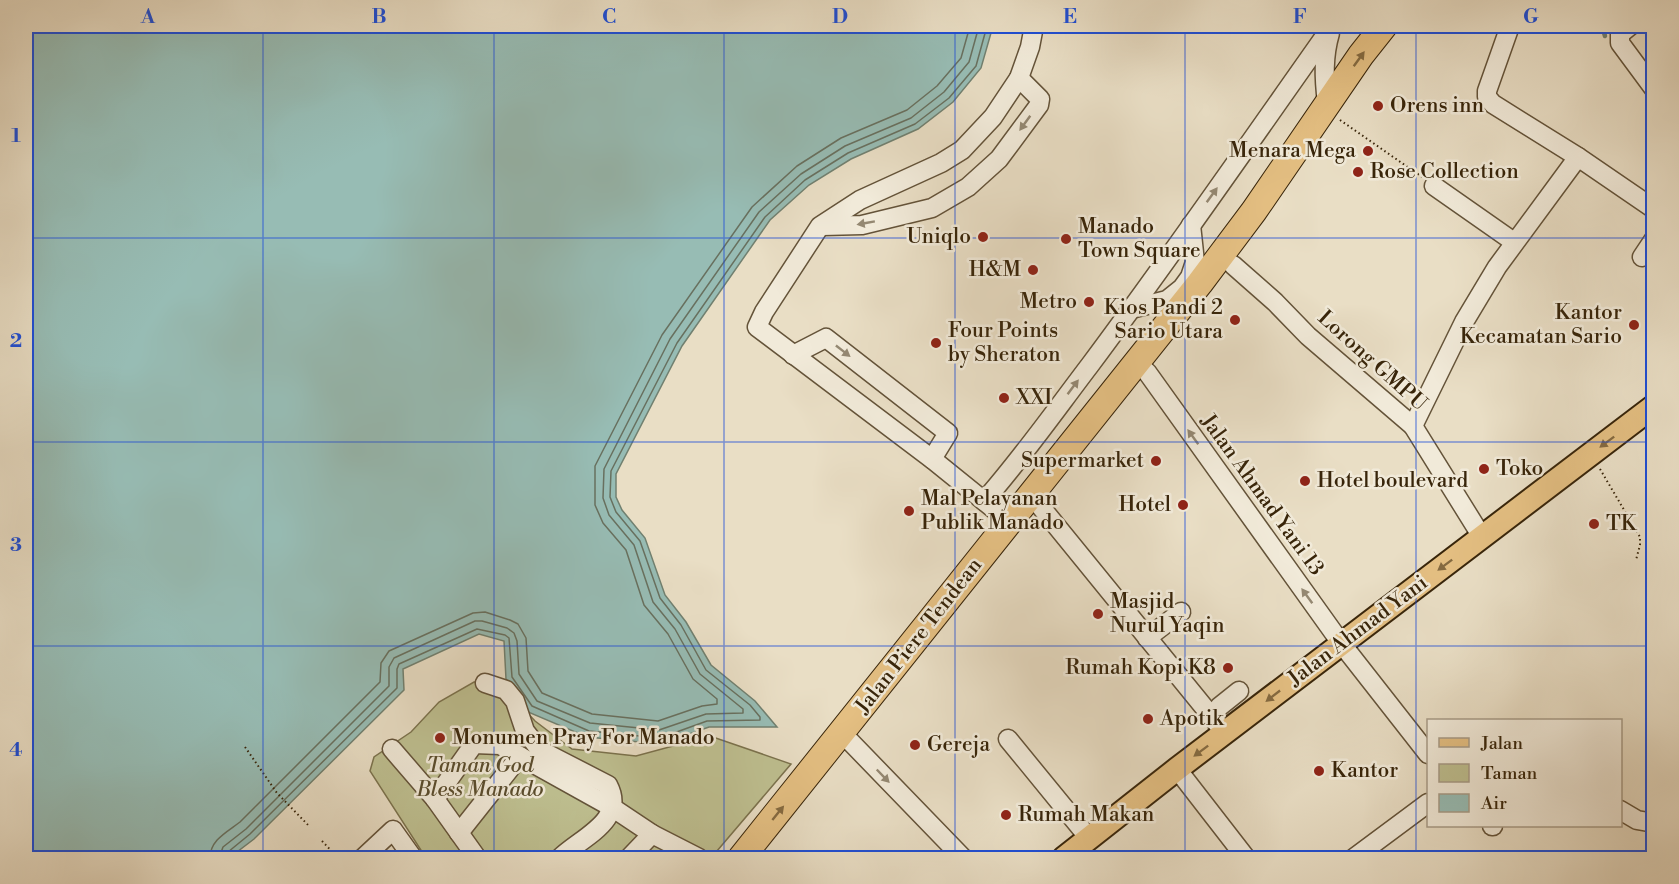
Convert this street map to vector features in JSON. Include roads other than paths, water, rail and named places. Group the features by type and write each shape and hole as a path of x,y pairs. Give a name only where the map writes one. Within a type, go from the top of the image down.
{"highway":[{"path":"1216,260 1384,26"},
{"name":"Jalan Piere Tendean","path":"741,858 1032,496 1097,412 1168,311 1216,260"},
{"name":"Jalan Piere Tendean","path":"1097,412 1131,382 1147,372 1216,260"}],"main road":[{"name":"Jalan Ahmad Yani","path":"1064,858 1341,643 1526,505 1653,406"}],"street":[{"path":"1010,522 932,459 757,327 764,312 820,226 860,200 941,163 962,150 993,117 1019,78 1030,47 1034,26"},
{"path":"1325,106 1325,51 1332,26"},
{"path":"984,501 1013,468 1131,309 1332,26"},
{"path":"1510,26 1487,91 1487,97 1493,104 1578,157 1653,209"},
{"path":"1630,26 1620,34 1620,43 1653,89"},
{"path":"820,226 862,225 932,208 968,187 999,159 1039,105 1040,99 1019,78"},
{"path":"1413,426 1464,322 1497,267 1578,157"},
{"path":"1434,186 1514,242"},
{"path":"1191,225 1216,260"},
{"name":"Lorong GMPU","path":"1216,260 1275,302 1308,336 1413,426 1482,537"},
{"path":"1131,309 1168,311"},
{"path":"793,355 826,338 948,433 932,459"},
{"name":"Jalan Ahmad Yani 13","path":"1147,372 1341,643 1427,753"},
{"path":"1032,496 1152,634 1229,729"},
{"path":"1152,634 1181,612"},
{"path":"1171,657 1219,707 1229,729"},
{"path":"485,683 506,690 515,701 525,731 540,750 608,785 614,796 613,808 595,833 560,858"},
{"path":"1219,707 1239,691"},
{"path":"842,733 963,858"},
{"path":"1008,739 1089,838"},
{"path":"435,799 474,744 500,745 613,808 652,834 694,855"},
{"path":"392,749 435,799 477,858"},
{"path":"459,833 520,756"},
{"path":"1177,769 1246,858"},
{"path":"1354,858 1427,804"},
{"path":"1622,811 1637,820 1653,824"},
{"path":"363,858 393,830 413,858"},
{"path":"629,858 652,834"}],"water":[{"path":"26,26 993,26 981,68 953,102 918,129 851,159 809,185 770,220 682,346 616,474 616,497 622,510 645,538 665,595 686,622 711,665 755,701 777,727 709,727 661,744 587,737 528,712 506,679 504,641 479,634 403,669 404,690 254,839 229,858 26,858"}],"waterway":[{"path":"1602,26 1605,36"}],"place":[{"name":"Orens inn","path":"1378,106"},
{"name":"Menara Mega","path":"1368,151"},
{"name":"Rose Collection","path":"1358,172"},
{"name":"Uniqlo","path":"983,237"},
{"name":"Manado Town Square","path":"1066,239"},
{"name":"H&M","path":"1033,270"},
{"name":"Metro","path":"1089,302"},
{"name":"Kios Pandi 2 Sario Utara","path":"1235,320"},
{"name":"Kantor Kecamatan Sario","path":"1634,325"},
{"name":"Four Points by Sheraton","path":"936,343"},
{"name":"XXI","path":"1004,398"},
{"name":"Supermarket","path":"1156,461"},
{"name":"Toko","path":"1484,469"},
{"name":"Hotel boulevard","path":"1305,481"},
{"name":"Hotel","path":"1183,505"},
{"name":"Mal Pelayanan Publik Manado","path":"909,511"},
{"name":"TK","path":"1594,524"},
{"name":"Masjid Nurul Yaqin","path":"1098,614"},
{"name":"Rumah Kopi K8","path":"1228,668"},
{"name":"Apotik","path":"1148,719"},
{"name":"Monumen Pray For Manado","path":"440,738"},
{"name":"Gereja","path":"915,745"},
{"name":"Kantor","path":"1319,771"},
{"name":"Rumah Makan","path":"1006,815"}],"park label":[{"name":"Taman God Bless Manado","path":"480,778"}]}
